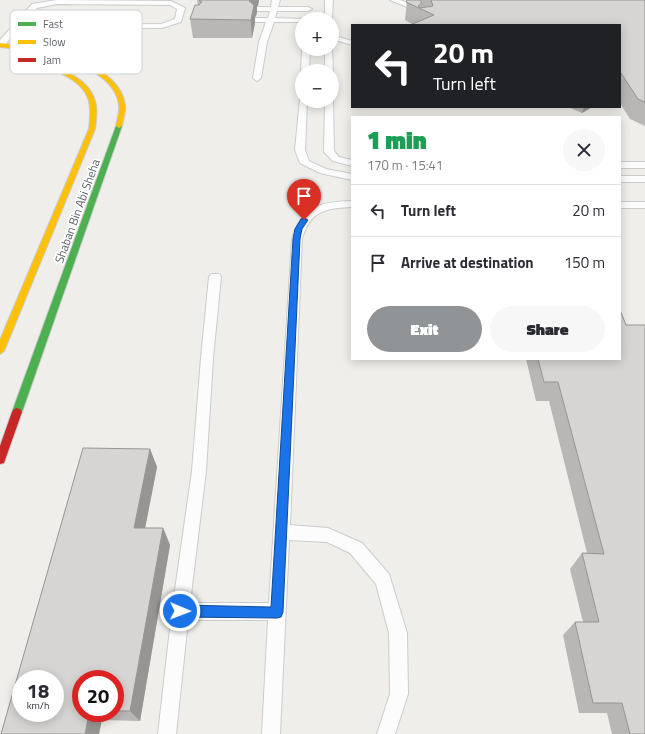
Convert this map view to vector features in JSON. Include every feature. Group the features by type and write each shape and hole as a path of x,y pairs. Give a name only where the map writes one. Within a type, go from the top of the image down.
{"street":[{"name":"Shaban Bin Abi Sheha","path":"0,45 10,46"},
{"name":"Shaban Bin Abi Sheha","path":"6,59 10,59"},
{"name":"Shaban Bin Abi Sheha","path":"0,351 92,128 93,112 91,98 82,84 63,74"},
{"name":"Shaban Bin Abi Sheha","path":"0,460 122,120 122,102 114,86 99,74"}],"lane":[{"path":"256,78 263,42 276,0"},
{"path":"258,9 308,9 309,0"},
{"path":"329,0 329,12"},
{"path":"394,0 422,11 425,24"},
{"path":"31,10 35,6 57,2 171,3 184,8 182,20 162,26 142,26"},
{"path":"256,20 295,20"},
{"path":"0,45 10,34"},
{"path":"339,39 351,43"},
{"path":"303,108 300,150 305,163 323,171 351,177"},
{"path":"329,108 329,152 336,159 351,163"},
{"path":"621,165 645,165"},
{"path":"621,179 645,179"},
{"path":"270,734 297,239 299,229 304,220 316,208 337,204 351,204"},
{"path":"621,205 645,205"},
{"path":"167,734 180,611 199,470 207,358 215,277"},
{"path":"281,532 328,535 335,538 356,548 383,580 398,633 399,694 386,734"},
{"path":"180,611 277,612"}],"building":[{"path":"199,0 251,0 249,1 254,5 251,20 190,19 195,5 199,5 202,2"},
{"path":"407,0 421,0 421,4 418,6 420,8 433,6 431,0 645,0 645,102 638,99 621,73 621,24 412,24 434,15 406,2"},
{"path":"621,312 626,325 645,325 645,734 630,734 622,703 593,703 575,622 599,622 582,553 604,554 558,382 544,382 538,360 621,360"},
{"path":"83,448 150,449 134,528 163,528 130,711 124,711 124,670 72,670 72,722 87,722 85,734 1,734 12,696 12,722 64,722 64,670 19,670"}],"traffic: fast":[{"path":"17,412 119,126"}],"traffic: slow":[{"path":"0,45 10,46"},
{"path":"0,351 92,129 93,106 91,98 79,82 66,74"},
{"path":"102,74 116,88 122,105 119,126"}],"traffic: jam":[{"path":"0,460 17,412"}],"route":[{"path":"180,611 277,612 297,239 299,229 304,220"}]}
